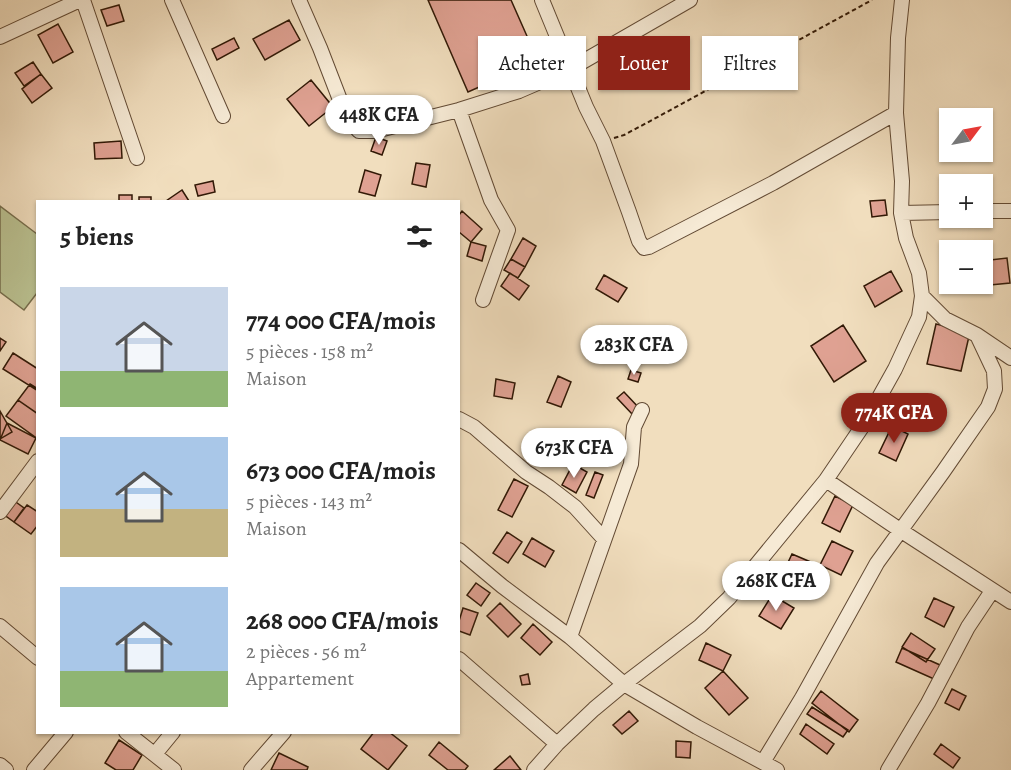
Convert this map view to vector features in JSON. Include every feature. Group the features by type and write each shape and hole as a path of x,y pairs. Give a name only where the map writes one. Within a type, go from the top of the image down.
{"street":[{"path":"0,37 81,0 137,158"},
{"path":"172,0 224,116"},
{"path":"299,0 347,118 359,131 375,131 459,110 521,90"},
{"path":"542,0 557,36"},
{"path":"586,60 690,0"},
{"path":"534,770 556,744 624,684 700,626 729,598 826,480 866,421 895,369 919,317 922,296 919,273 906,238 901,213 902,181 896,113 898,38 902,0"},
{"path":"580,90 603,141 639,241 644,248 650,247 773,183 896,113"},
{"path":"459,110 491,200 508,230 483,300"},
{"path":"993,212 1011,211"},
{"path":"901,213 939,212"},
{"path":"922,296 945,319 977,335 1011,358"},
{"path":"763,762 802,698 877,563 988,407 995,389 994,371 977,335"},
{"path":"570,637 631,465 634,427 642,410"},
{"path":"460,420 474,427 526,472 574,507 604,539"},
{"path":"0,512 36,464"},
{"path":"826,480 1011,602"},
{"path":"460,551 570,637 624,684 777,770"},
{"path":"888,770 928,703 968,627 992,591"},
{"path":"0,626 36,656"},
{"path":"460,660 556,744"},
{"path":"34,770 64,734"},
{"path":"129,734 174,770"},
{"path":"155,754 171,734"},
{"path":"251,770 282,734"},
{"path":"0,765 6,770"}],"path":[{"path":"603,141 624,135 872,0"}],"green space":[{"path":"0,206 36,233 36,294 24,310 0,292"}],"building":[{"path":"428,0 511,0 527,36 478,36 478,88 468,92"},
{"path":"119,5 124,21 107,26 101,10"},
{"path":"289,20 300,40 265,60 253,39"},
{"path":"58,24 73,52 53,63 38,35"},
{"path":"234,38 239,48 217,60 212,49"},
{"path":"33,62 41,74 24,86 15,73"},
{"path":"41,74 52,88 32,103 22,89"},
{"path":"311,80 333,107 309,126 287,99"},
{"path":"376,137 387,141 382,155 371,151"},
{"path":"121,141 122,158 95,159 94,143"},
{"path":"416,163 430,165 426,187 412,184"},
{"path":"365,170 381,175 375,196 359,192"},
{"path":"213,181 215,192 198,196 195,185"},
{"path":"182,190 188,200 167,200"},
{"path":"119,195 132,195 132,200 119,200"},
{"path":"139,197 151,197 151,200 139,200"},
{"path":"885,200 887,215 872,217 870,201"},
{"path":"462,211 482,229 471,242 460,233"},
{"path":"523,238 536,246 525,267 511,259"},
{"path":"471,242 486,246 482,261 467,256"},
{"path":"1007,258 1010,283 993,285 993,260"},
{"path":"511,259 525,267 518,278 504,270"},
{"path":"891,271 902,291 875,307 864,286"},
{"path":"510,273 529,286 519,300 501,286"},
{"path":"604,275 627,288 618,302 596,289"},
{"path":"936,324 970,332 961,371 927,364"},
{"path":"843,325 866,361 834,382 811,346"},
{"path":"0,338 6,342 0,351"},
{"path":"13,353 36,368 36,390 3,369"},
{"path":"631,370 641,373 638,382 628,379"},
{"path":"558,376 571,382 561,407 547,402"},
{"path":"496,379 515,383 512,399 494,396"},
{"path":"30,384 36,388 36,413 18,400"},
{"path":"624,392 640,409 633,415 617,398"},
{"path":"18,400 36,413 36,438 6,416"},
{"path":"0,411 12,432 0,439"},
{"path":"7,423 36,438 28,454 0,440"},
{"path":"892,426 908,434 896,461 879,453"},
{"path":"573,464 587,472 576,493 562,485"},
{"path":"595,472 603,475 594,498 586,495"},
{"path":"514,479 528,486 512,517 498,510"},
{"path":"835,496 853,505 840,532 822,523"},
{"path":"13,500 24,508 14,522 3,514"},
{"path":"27,505 36,511 36,528 31,534 14,522"},
{"path":"507,532 522,542 508,563 493,553"},
{"path":"532,538 554,551 545,567 523,554"},
{"path":"832,541 853,551 841,575 820,565"},
{"path":"792,554 813,563 797,597 776,588"},
{"path":"476,583 490,593 481,606 467,595"},
{"path":"772,595 794,608 781,629 759,616"},
{"path":"934,598 954,607 944,627 925,617"},
{"path":"500,603 521,624 508,637 487,616"},
{"path":"463,608 478,613 470,635 460,631"},
{"path":"533,624 552,642 540,655 521,638"},
{"path":"911,633 935,649 926,662 902,647"},
{"path":"706,643 731,655 723,671 699,660"},
{"path":"902,648 940,665 934,679 896,662"},
{"path":"723,671 748,698 729,715 705,688"},
{"path":"528,674 530,684 522,685 520,676"},
{"path":"952,689 966,696 959,710 945,703"},
{"path":"821,691 858,720 849,732 812,703"},
{"path":"812,707 848,730 843,737 807,714"},
{"path":"629,711 638,721 622,734 613,725"},
{"path":"806,724 834,744 827,754 800,734"},
{"path":"372,734 392,734 407,746 388,770 361,749"},
{"path":"119,740 142,755 133,770 116,770 105,763"},
{"path":"676,741 691,742 690,758 676,757"},
{"path":"439,742 468,766 465,770 448,770 429,755"},
{"path":"941,744 960,758 953,768 934,754"},
{"path":"279,753 308,767 307,770 271,770"},
{"path":"510,756 521,770 494,770"}]}
